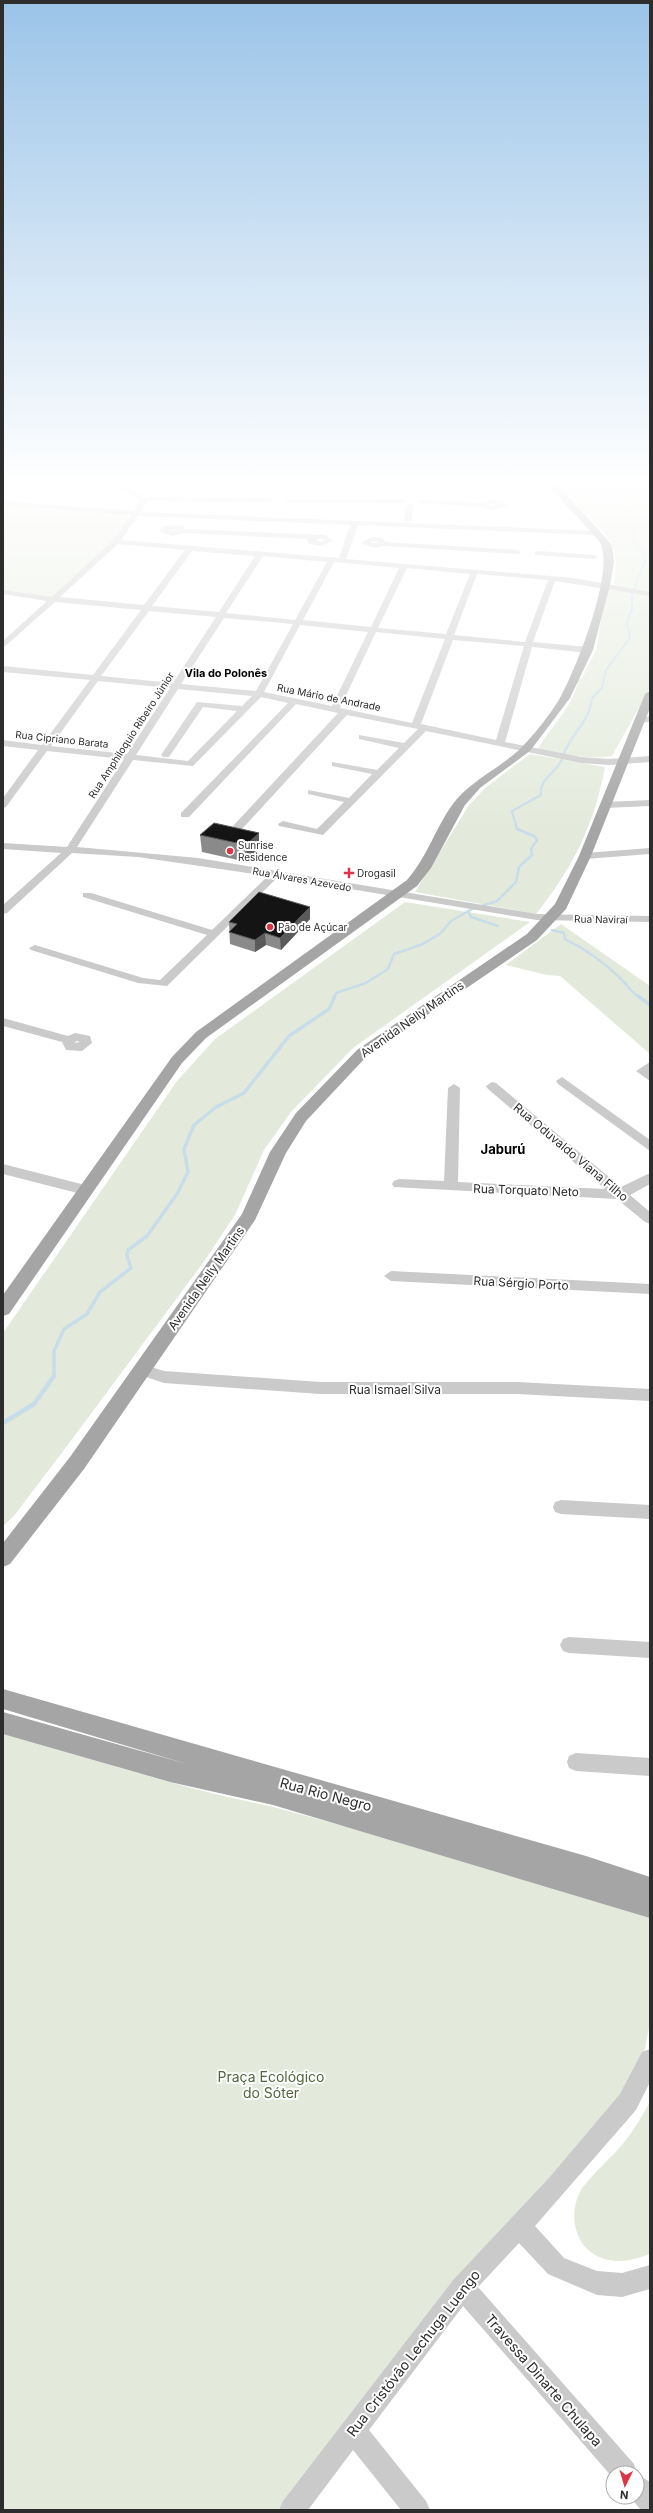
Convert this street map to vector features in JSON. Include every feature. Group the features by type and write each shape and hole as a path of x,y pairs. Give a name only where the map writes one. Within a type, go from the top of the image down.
{"main road":[{"path":"3,1309 177,1060 201,1035 398,895 412,883 423,870 460,803 476,786 526,748 565,698 588,650 602,597"},
{"name":"Avenida Nelly Martins","path":"3,1558 72,1470 248,1216 287,1135 362,1053 532,937 552,918 561,906 586,856 638,720 650,694"},
{"name":"Rua Rio Negro","path":"3,1699 229,1764 276,1780 586,1868 650,1889"},
{"name":"Rua Rio Negro","path":"3,1723 170,1771 273,1794 650,1906"}],"street":[{"path":"40,597 529,643 588,650"},
{"path":"3,805 156,597"},
{"name":"Rua Amphiloquio Ribeiro Júnior","path":"3,911 71,849 232,597"},
{"path":"166,755 200,704 246,709 259,694 311,597"},
{"path":"335,709 388,597"},
{"path":"283,824 319,833 405,746 420,726 448,636 464,597"},
{"path":"500,742 529,643 545,597"},
{"path":"3,645 52,599"},
{"name":"Rua Mário de Andrade","path":"3,669 259,694 595,762 650,760"},
{"path":"185,815 294,701"},
{"name":"Rua Cipriano Barata","path":"3,743 190,764 246,709"},
{"path":"237,828 345,711"},
{"path":"638,720 650,719"},
{"path":"362,737 405,746"},
{"path":"335,764 378,773"},
{"path":"312,792 351,801"},
{"path":"605,805 650,803"},
{"name":"Rua Álvares Azevedo","path":"3,846 71,849 191,860 496,912 552,918"},
{"path":"586,856 650,851"},
{"path":"35,948 155,984 163,984 175,974 275,874"},
{"path":"87,895 215,934"},
{"name":"Rua Naviraí","path":"552,918 650,919"},
{"path":"3,1022 69,1040"},
{"path":"562,1081 650,1147"},
{"name":"Rua Oduvaldo Viana Filho","path":"492,1086 650,1219"},
{"path":"451,1186 454,1088"},
{"path":"3,1169 85,1190"},
{"path":"620,1194 650,1178"},
{"name":"Rua Torquato Neto","path":"399,1184 620,1194"},
{"name":"Rua Sérgio Porto","path":"391,1276 650,1289"},
{"name":"Rua Ismael Silva","path":"142,1370 164,1377 320,1388 517,1388 650,1395"},
{"path":"561,1507 650,1512"},
{"path":"569,1645 650,1650"},
{"path":"576,1762 650,1767"},
{"name":"Rua Cristóvão Lechuga Luengo","path":"292,2510 462,2287 557,2186 628,2102 650,2060"},
{"path":"518,2226 556,2266 597,2283 622,2285 650,2277"},
{"name":"Travessa Dinarte Chulapa","path":"462,2287 619,2465"},
{"path":"353,2430 417,2510"}],"green space":[{"path":"607,597 650,597 650,688 612,756 584,757 538,749 572,699 578,680 582,678 597,648 602,613"},
{"path":"530,754 605,767 595,808 580,845 561,880 536,914 415,892 469,805 485,788"},
{"path":"405,902 530,922 353,1048 291,1112 264,1150 235,1215 203,1263 61,1454 13,1517 3,1526 3,1333 177,1081 215,1039"},
{"path":"561,924 650,986 650,1054 560,976 547,975 506,965"},
{"name":"Praça Ecológico do Sóter","path":"3,1732 169,1782 270,1806 650,1910 650,2022 642,2065 624,2097 281,2510 3,2510"},
{"path":"650,2102 650,2254 635,2259 613,2261 599,2257 592,2253 581,2241 575,2226 574,2218 576,2201 582,2188 629,2136"}],"building":[{"path":"214,823 259,833 246,845 200,835"},
{"name":"Pão de Açúcar","path":"259,892 310,907 280,938 265,933 255,940 229,932 237,924 229,922"}],"waterway":[{"path":"591,705 592,698 602,688 606,670 630,638 627,621 632,610 632,597"},
{"path":"468,911 497,901 516,882 519,867 532,855 531,849 537,840 534,836 517,829 512,811 541,795 543,783 559,765 570,741 587,716 591,704"},
{"path":"334,997 336,993 366,983 388,969 394,954 423,944 441,933 451,921 468,911"},
{"path":"468,911 471,917 498,926"},
{"path":"552,930 564,933 565,939 602,962 639,997"},
{"path":"54,1376 54,1351 64,1329 87,1314 100,1292 131,1268 127,1256 128,1250 147,1236 177,1194 188,1172 184,1149 194,1125 216,1107 244,1093 289,1036 329,1009 335,996"},
{"path":"638,996 650,1005"},
{"path":"3,1423 34,1404 54,1376"}],"place":[{"name":"Sunrise Residence","path":"230,851"},
{"name":"Drogasil","path":"349,873"},
{"name":"Pão de Açúcar","path":"270,927"}],"district":[{"name":"Vila do Polonês","path":"226,673"},
{"name":"Jaburú","path":"503,1149"}]}
